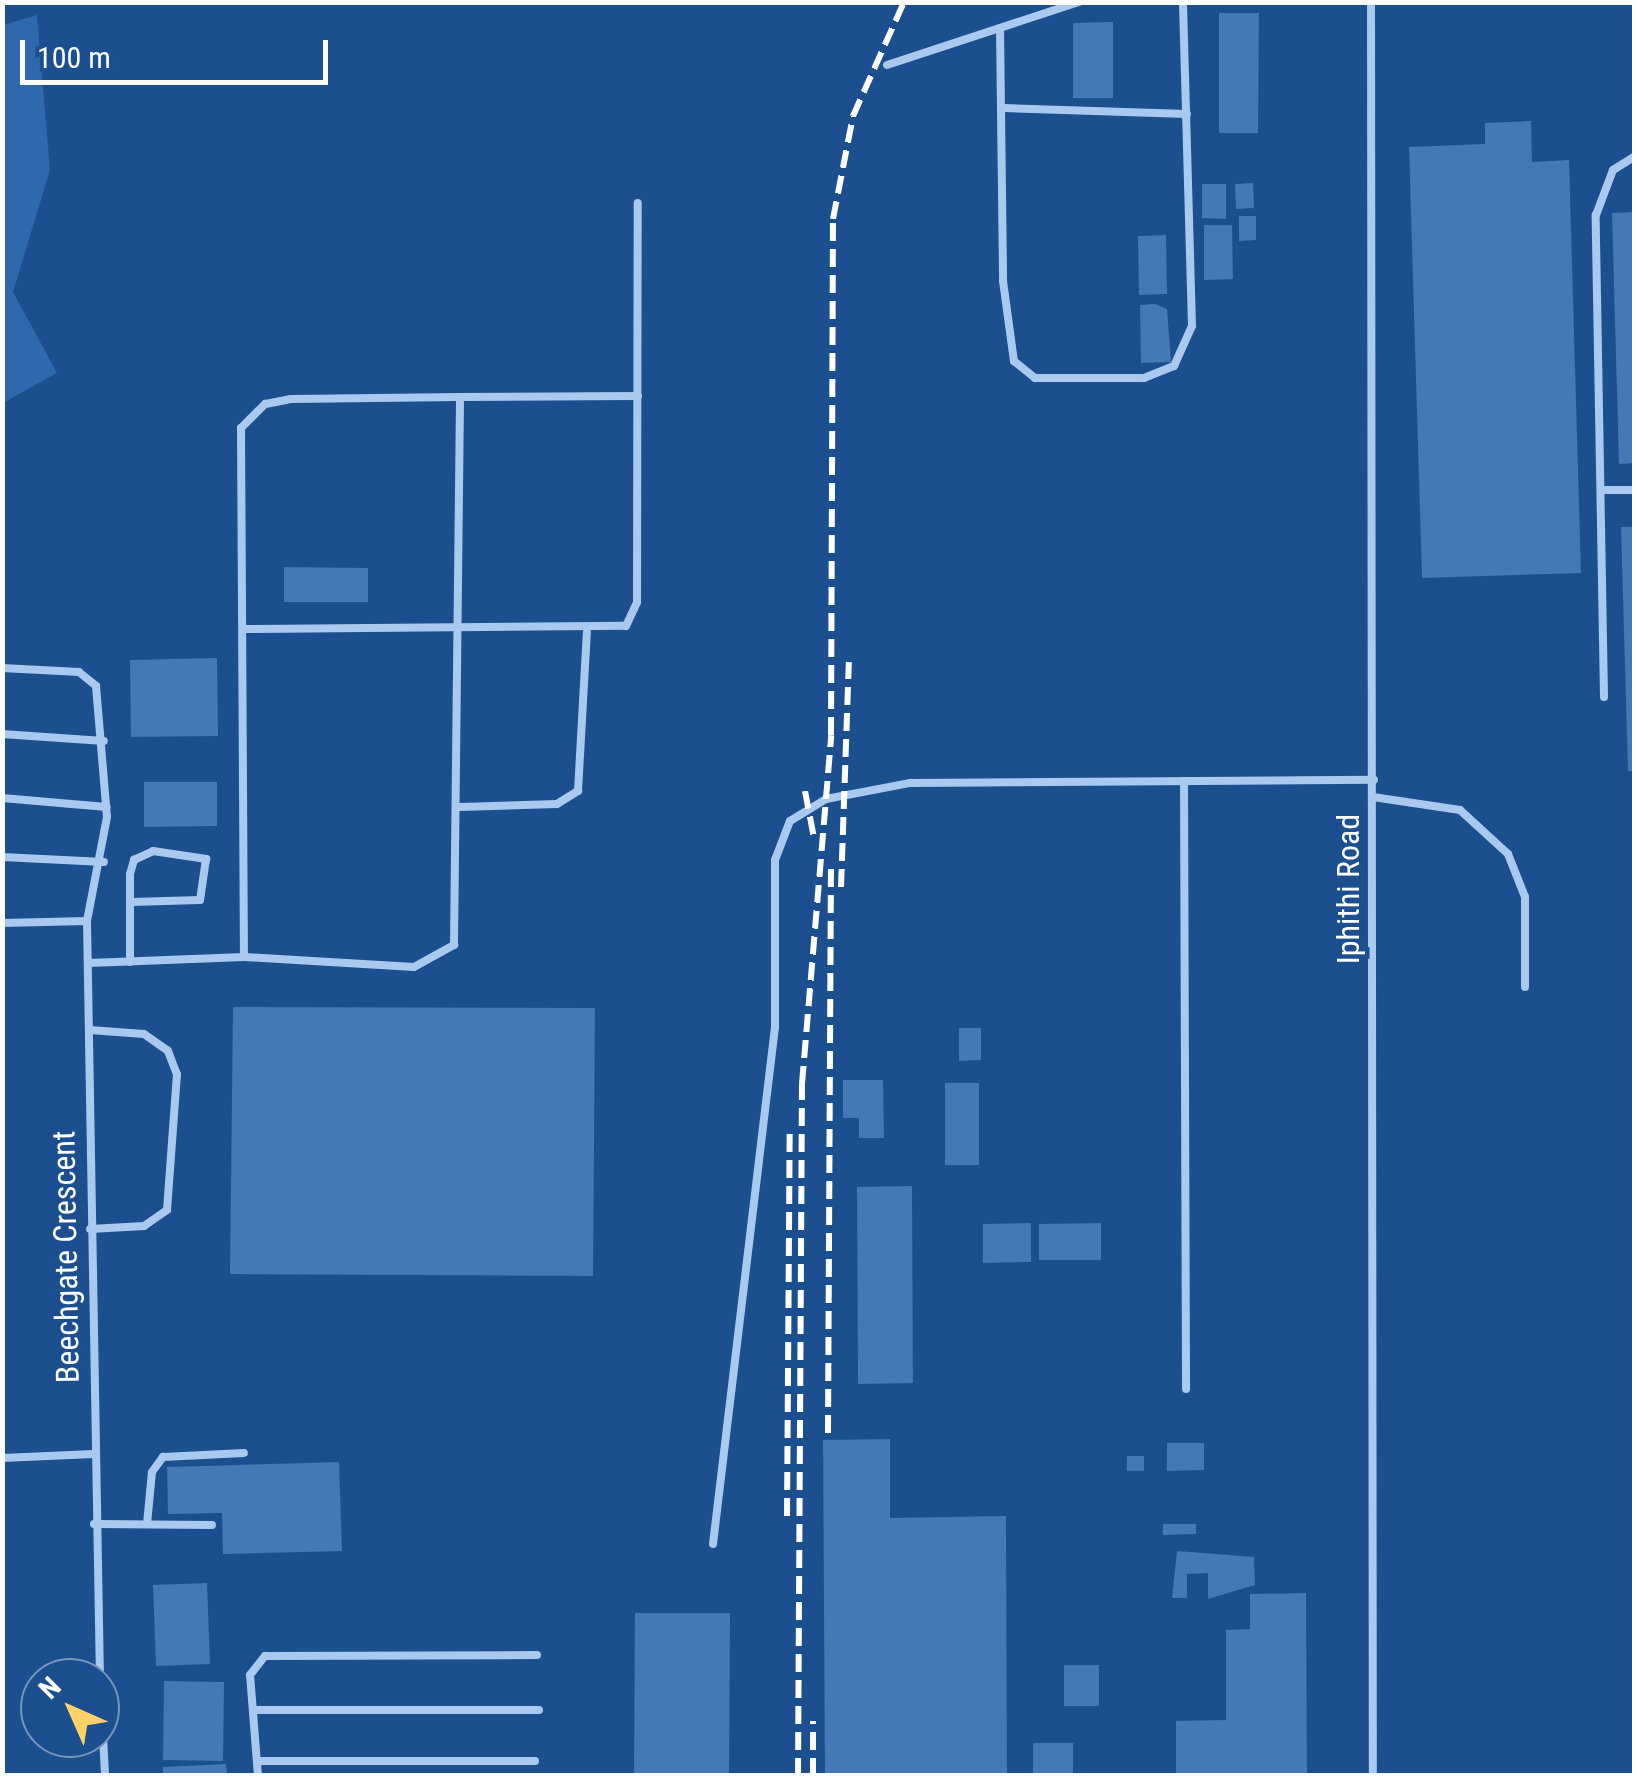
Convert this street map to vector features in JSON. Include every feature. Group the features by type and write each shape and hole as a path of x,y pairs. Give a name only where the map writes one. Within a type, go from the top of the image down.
{"lane":[{"path":"887,65 1079,2"},
{"path":"1000,28 1008,337 1014,361 1034,378 1144,378 1182,357 1192,326 1182,2"},
{"name":"Iphithi Road","path":"1371,2 1374,1776"},
{"path":"1004,108 1187,114"},
{"path":"1604,696 1605,490 1596,215 1614,170 1634,157"},
{"path":"244,629 614,632 635,616 638,203"},
{"path":"89,963 244,958 438,961 460,930 460,396"},
{"path":"244,958 245,420 292,398 638,396"},
{"path":"1605,490 1634,490"},
{"path":"460,807 557,804 578,791 588,632"},
{"name":"Beechgate Crescent","path":"2,668 88,676 104,741 104,862 87,920 94,1524 99,1658"},
{"path":"2,734 104,741"},
{"path":"713,1544 758,1212 781,836 826,799 910,784 1374,780"},
{"path":"1184,781 1186,1389"},
{"path":"1374,797 1460,810 1508,854 1525,897 1526,987"},
{"path":"2,798 107,807"},
{"path":"130,962 131,902 132,864 144,852 206,859 200,900 131,902"},
{"path":"2,857 104,862"},
{"path":"2,924 87,920"},
{"path":"90,1030 144,1034 168,1051 177,1074 167,1210 144,1226 90,1229"},
{"path":"147,1524 152,1472 163,1457 244,1453"},
{"path":"2,1458 94,1454"},
{"path":"94,1524 212,1525"},
{"path":"258,1776 252,1670 265,1656 538,1655"},
{"path":"253,1710 539,1710"},
{"path":"257,1761 535,1761"}],"shaded area":[{"path":"37,15 50,170 13,292 57,373 3,403 3,25"}],"building":[{"path":"1219,13 1259,13 1258,133 1219,133"},
{"path":"1113,22 1113,98 1073,98 1073,23"},
{"path":"1531,121 1532,162 1569,160 1581,573 1422,578 1409,147 1485,144 1485,123"},
{"path":"1253,183 1254,208 1236,209 1235,184"},
{"path":"1202,184 1226,184 1226,219 1202,218"},
{"path":"1634,212 1634,463 1619,464 1612,213"},
{"path":"1239,216 1256,216 1256,240 1239,241"},
{"path":"1204,225 1232,225 1233,279 1204,280"},
{"path":"1166,235 1167,294 1139,295 1138,236"},
{"path":"1155,304 1167,309 1171,362 1141,363 1140,305"},
{"path":"1621,527 1634,527 1634,771 1628,771"},
{"path":"284,567 368,568 368,602 284,602"},
{"path":"217,658 218,736 131,737 130,660"},
{"path":"144,782 217,782 217,826 144,827"},
{"path":"233,1007 595,1008 593,1276 230,1274"},
{"path":"959,1028 981,1028 981,1060 959,1061"},
{"path":"843,1080 883,1080 884,1138 859,1138 859,1118 843,1118"},
{"path":"945,1083 979,1083 979,1165 945,1165"},
{"path":"912,1186 913,1383 858,1384 857,1187"},
{"path":"1031,1223 1031,1262 983,1263 983,1224"},
{"path":"1101,1223 1101,1260 1039,1260 1039,1224"},
{"path":"890,1439 890,1518 1006,1516 1007,1776 825,1776 823,1440"},
{"path":"1167,1443 1204,1443 1204,1470 1167,1471"},
{"path":"1127,1456 1144,1456 1144,1471 1127,1471"},
{"path":"339,1462 342,1551 223,1554 222,1513 168,1514 167,1467"},
{"path":"1163,1524 1196,1524 1196,1534 1163,1535"},
{"path":"1177,1551 1254,1557 1255,1585 1208,1599 1208,1573 1187,1574 1187,1598 1172,1598"},
{"path":"207,1583 210,1664 156,1666 153,1585"},
{"path":"1306,1593 1307,1776 1176,1776 1176,1721 1226,1720 1226,1630 1250,1629 1250,1594"},
{"path":"635,1613 730,1613 729,1776 634,1776"},
{"path":"1064,1665 1099,1665 1099,1706 1064,1706"},
{"path":"164,1681 224,1682 223,1761 163,1760"},
{"path":"1033,1743 1073,1743 1073,1776 1033,1776"},
{"path":"226,1764 227,1776 163,1776 163,1767"}],"railway":[{"path":"798,1776 802,1084 831,735 833,219 853,116 904,2"},
{"path":"841,887 849,662"},
{"path":"805,791 814,838"},
{"path":"828,1433 831,868"},
{"path":"787,1516 790,1127"},
{"path":"813,1721 813,1776"}]}
